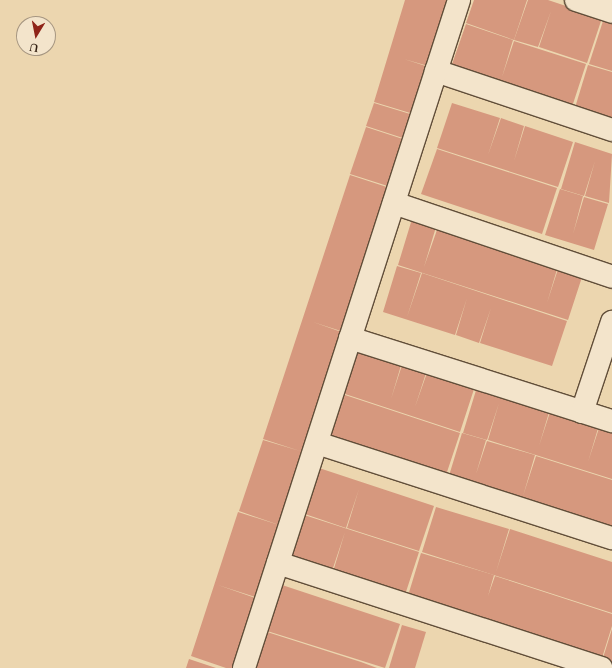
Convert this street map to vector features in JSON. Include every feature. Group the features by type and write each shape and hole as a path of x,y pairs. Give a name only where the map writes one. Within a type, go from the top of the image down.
{"street":[{"path":"244,668 459,0"},
{"path":"576,0 612,12"},
{"path":"436,71 612,130"},
{"path":"394,203 612,277"},
{"path":"582,412 612,322"},
{"path":"350,338 612,421"},
{"path":"316,443 612,538"},
{"path":"278,563 601,668"}],"building":[{"path":"405,0 456,0 435,68 404,59 435,69 420,116 374,102"},
{"path":"474,0 527,0 514,40 466,23"},
{"path":"528,0 548,0 602,18 587,63 539,47 551,11 538,47 514,40"},
{"path":"604,18 612,21 612,71 589,64"},
{"path":"466,24 513,40 502,77 514,41 586,64 571,110 450,70"},
{"path":"588,65 612,72 612,123 574,111"},
{"path":"374,103 420,117 412,141 366,126"},
{"path":"452,103 500,118 488,155 501,118 524,126 514,161 525,126 573,142 558,187 437,148"},
{"path":"366,127 412,142 397,189 350,174"},
{"path":"575,142 612,154 609,203 585,196 595,161 584,196 561,189"},
{"path":"437,149 557,188 542,234 421,194"},
{"path":"350,175 396,190 350,334 313,322 350,335 261,599 218,585 261,600 238,668 226,668 191,656 238,512 282,526 239,511 263,440 300,451 263,439"},
{"path":"560,189 583,196 573,234 584,197 608,204 594,250 545,235"},
{"path":"412,219 436,227 424,267 438,227 558,266 547,303 559,266 583,274 568,320 398,265"},
{"path":"397,266 421,273 407,317 422,273 567,321 552,366 480,343 491,308 479,343 456,335 467,298 455,335 383,312"},
{"path":"355,346 402,362 391,399 403,362 427,370 415,407 428,370 475,386 460,432 339,392"},
{"path":"477,387 550,409 539,446 551,409 599,425 588,462 600,425 612,429 612,479 488,440 499,403 487,440 463,433"},
{"path":"339,393 460,433 445,478 324,439"},
{"path":"462,433 486,440 476,474 487,441 535,455 523,496 536,456 612,480 612,531 448,479"},
{"path":"313,466 434,506 419,551 347,528 359,489 346,528 299,512"},
{"path":"436,507 509,529 496,572 510,529 612,562 612,613 422,552"},
{"path":"298,513 419,552 404,598 332,575 345,532 331,574 283,559"},
{"path":"421,553 494,575 488,596 495,576 612,614 612,626 601,661 407,599"},
{"path":"279,584 400,624 385,668 264,630"},
{"path":"402,625 426,632 415,668 389,668"},
{"path":"612,629 612,664 602,661"},
{"path":"264,631 361,662 377,668 252,668"},
{"path":"189,659 216,668 186,668"}]}
